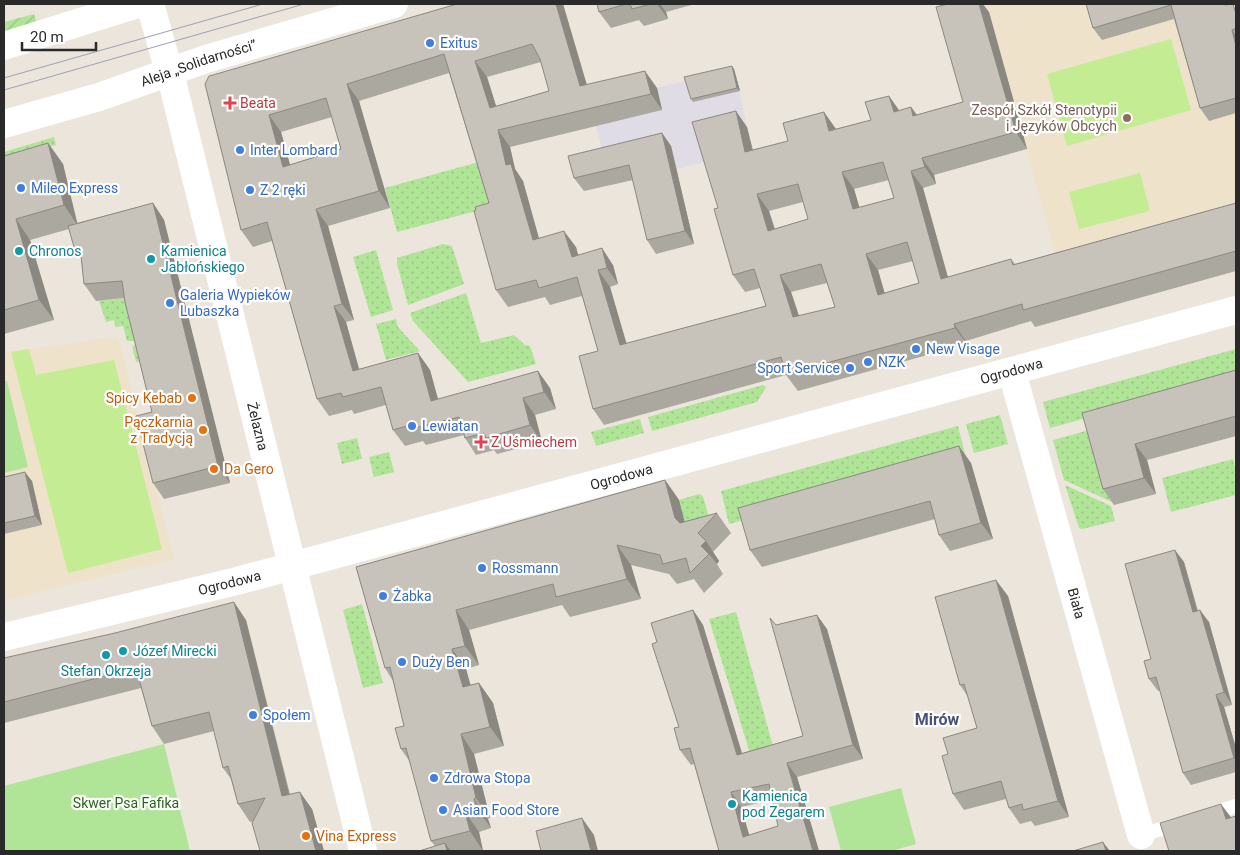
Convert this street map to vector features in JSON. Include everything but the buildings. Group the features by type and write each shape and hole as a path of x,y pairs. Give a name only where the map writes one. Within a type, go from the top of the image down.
{"street":[{"path":"4,46 138,4"},
{"name":"Żelazna","path":"150,4 169,72 363,851"},
{"name":"Aleja „Solidarności”","path":"4,124 99,97 206,59 394,4"},
{"name":"Ogrodowa","path":"4,637 237,581 1236,310"},
{"name":"Biała","path":"1012,372 1141,835"}],"lane":[{"path":"1141,835 1236,806"}],"shaded area":[{"name":"Zespół Szkół Stenotypii i Języków Obcych","path":"984,4 1236,4 1236,204 1055,253 989,13"},
{"path":"734,69 752,150 612,185 590,104"},
{"path":"118,336 174,559 4,601 4,353"}],"green space":[{"path":"34,14 37,23 4,32 4,22"},
{"path":"1171,39 1191,110 1067,146 1047,74"},
{"path":"54,137 56,145 4,160 4,152"},
{"path":"482,161 501,219 480,210 397,232 385,188"},
{"path":"1140,173 1150,211 1079,229 1069,192"},
{"path":"443,244 452,246 464,284 408,305 397,258"},
{"path":"376,250 393,310 371,317 353,257"},
{"path":"466,293 481,343 514,335 525,345 530,346 536,364 468,382 413,321 410,313"},
{"path":"134,297 146,360 136,362 132,346 137,345 137,341 127,341 123,326 115,327 114,320 106,322 99,301"},
{"path":"396,319 398,327 420,351 386,360 376,324"},
{"path":"29,349 36,375 114,360 162,549 68,573 11,352"},
{"path":"1236,349 1236,377 1050,428 1043,402"},
{"path":"4,381 7,381 28,467 4,473"},
{"path":"763,385 766,387 757,402 652,431 648,417"},
{"path":"1000,415 1008,444 974,453 966,424"},
{"path":"640,419 644,433 596,446 591,432"},
{"path":"958,426 966,458 729,524 721,491"},
{"path":"1093,429 1114,503 1064,480 1053,440"},
{"path":"357,438 362,459 342,464 337,443"},
{"path":"389,452 394,472 374,477 369,457"},
{"path":"1233,459 1236,472 1236,495 1171,512 1162,478"},
{"path":"1065,485 1111,506 1115,521 1082,529 1079,528"},
{"path":"699,494 703,496 714,535 691,546 679,500"},
{"path":"362,604 383,683 363,688 343,610"},
{"path":"736,612 777,761 754,767 709,619"},
{"name":"Skwer Psa Fafika","path":"164,744 190,851 4,851 4,786"},
{"path":"901,788 916,844 891,851 841,851 829,807"}],"tram line":[{"path":"4,78 263,4"},
{"path":"4,90 304,4"}],"place":[{"name":"Exitus","path":"430,43"},
{"name":"Beata","path":"230,103"},
{"name":"Zespół Szkół Stenotypii i Języków Obcych","path":"1127,118"},
{"name":"Inter Lombard","path":"240,150"},
{"name":"Mileo Express","path":"21,188"},
{"name":"Z 2 ręki","path":"250,190"},
{"name":"Chronos","path":"19,251"},
{"name":"Kamienica Jabłońskiego","path":"151,259"},
{"name":"Galeria Wypieków Lubaszka","path":"170,303"},
{"name":"New Visage","path":"916,349"},
{"name":"NZK","path":"868,362"},
{"name":"Sport Service","path":"850,368"},
{"name":"Spicy Kebab","path":"192,398"},
{"name":"Lewiatan","path":"412,426"},
{"name":"Pączkarnia z Tradycją","path":"203,430"},
{"name":"Z Uśmiechem","path":"481,442"},
{"name":"Da Gero","path":"214,469"},
{"name":"Rossmann","path":"482,568"},
{"name":"Żabka","path":"383,596"},
{"name":"Józef Mirecki","path":"123,651"},
{"name":"Stefan Okrzeja","path":"106,655"},
{"name":"Duży Ben","path":"402,662"},
{"name":"Społem","path":"253,715"},
{"name":"Zdrowa Stopa","path":"434,778"},
{"name":"Kamienica pod Zegarem","path":"732,804"},
{"name":"Asian Food Store","path":"443,810"},
{"name":"Vina Express","path":"306,836"}],"district":[{"name":"Mirów","path":"937,719"}]}
